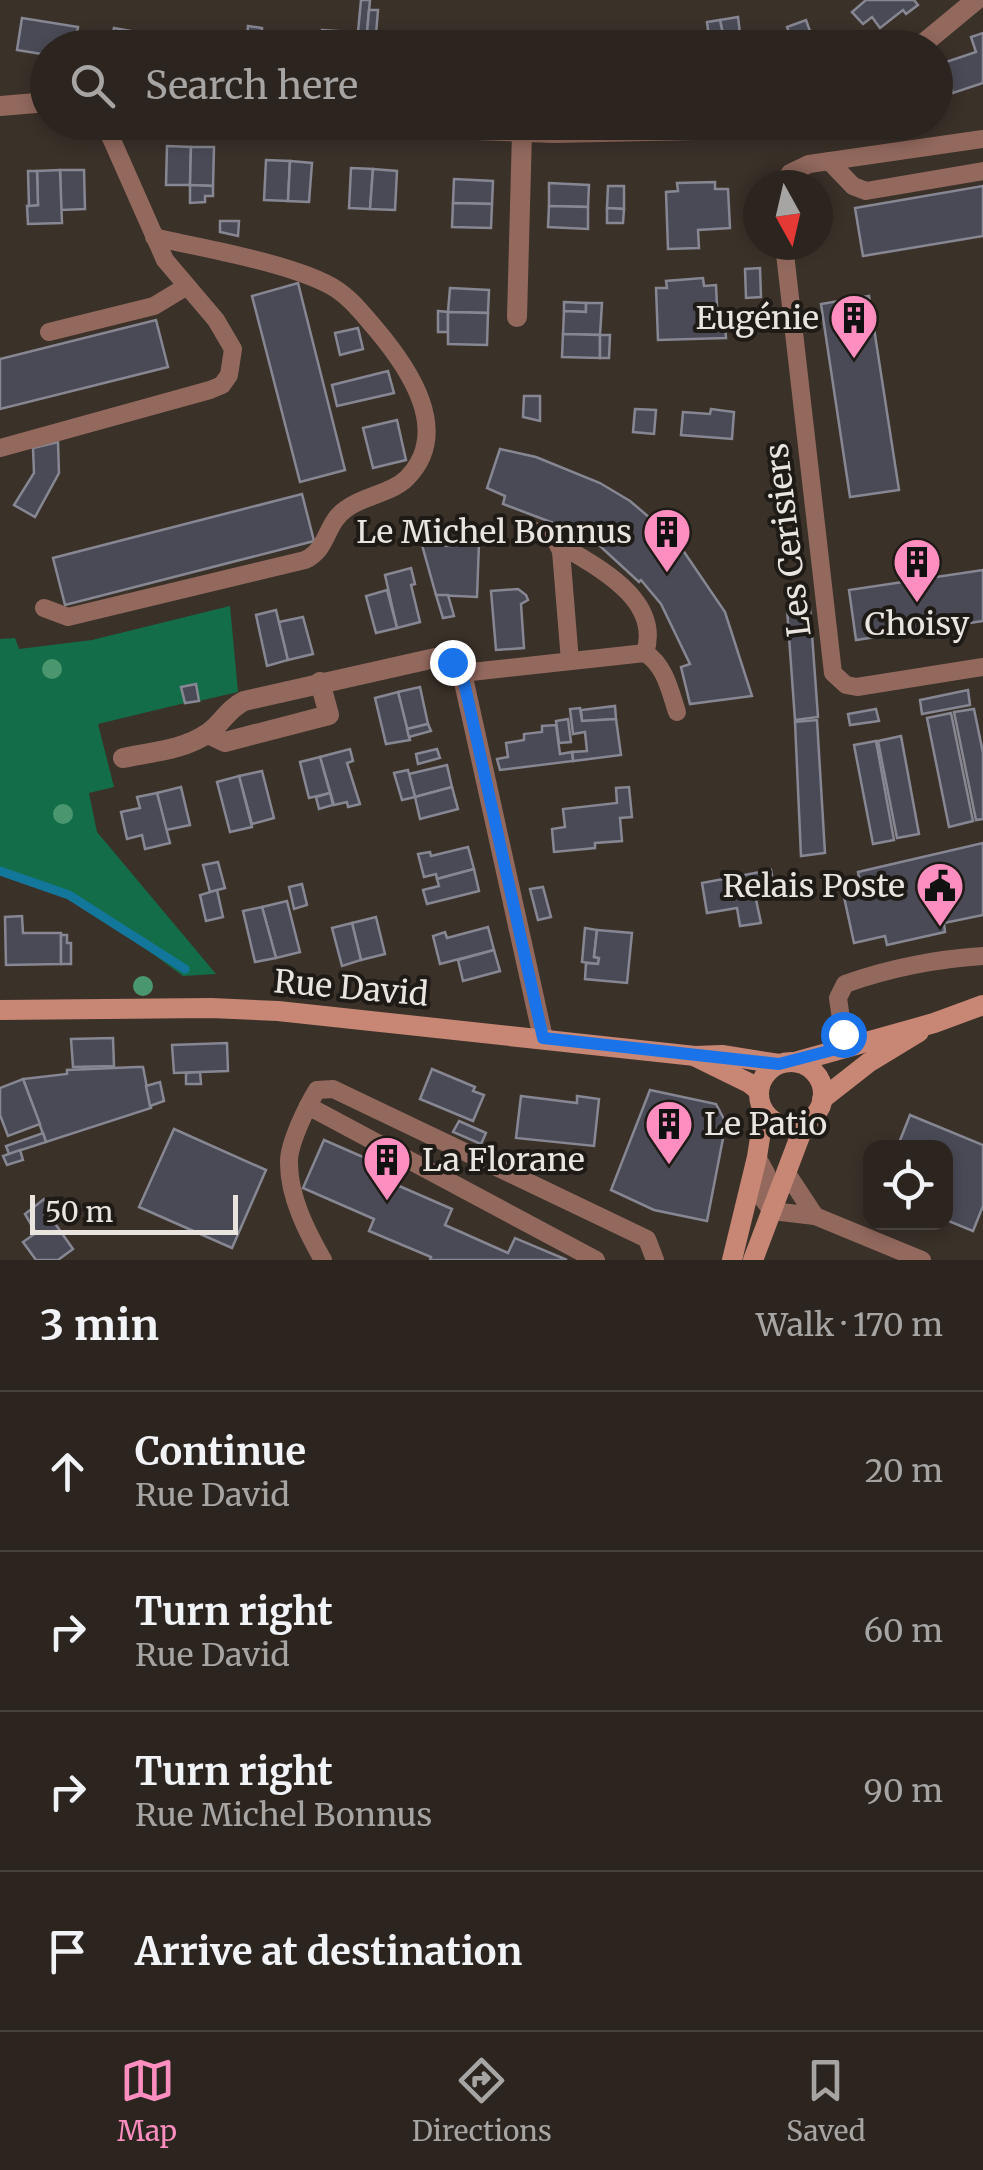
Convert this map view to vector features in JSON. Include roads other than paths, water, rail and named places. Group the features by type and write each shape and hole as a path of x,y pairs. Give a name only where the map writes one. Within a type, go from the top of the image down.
{"main road":[{"name":"Rue David","path":"0,1010 261,1010 787,1063 934,1023 983,1005"},
{"name":"Rue David","path":"822,1099 868,1064 934,1023"},
{"name":"Rue David","path":"694,1056 749,1082 761,1102"},
{"path":"732,1260 757,1158 765,1075 787,1063 814,1071 822,1099 820,1108 805,1123 753,1260"},
{"path":"761,1102 778,1124 805,1123"}],"street":[{"path":"940,30 976,0"},
{"path":"0,106 30,104"},
{"path":"517,317 522,140"},
{"path":"123,758 191,743 208,734 229,709 244,701 434,658 452,662 462,673 543,1038"},
{"path":"208,734 226,742 329,715 320,682"}],"lane":[{"path":"800,170 809,164 983,139"},
{"path":"0,448 222,385 230,375 233,350 216,320 174,274 112,140"},
{"path":"829,161 853,186 866,191 983,170"},
{"path":"44,608 68,616 305,560 322,547 339,514 364,497 404,481 422,453 425,435 420,394 385,340 345,296 306,276 154,236"},
{"name":"Les Cerisiers","path":"786,260 833,673 846,686 857,687 983,667"},
{"path":"48,332 154,306 187,286"},
{"path":"525,527 555,539 561,550 570,661"},
{"path":"561,550 569,550 612,575 641,610 649,627 645,653"},
{"path":"462,673 645,653 654,658 663,672 677,712"},
{"path":"844,1047 838,998 845,984 875,973 946,958 983,956"},
{"path":"322,1260 304,1227 288,1161 317,1090 333,1089 647,1239 655,1260"},
{"path":"308,1106 596,1260"},
{"path":"757,1158 766,1172 760,1195 772,1211 815,1216 922,1260"},
{"path":"786,1172 815,1216"}],"waterway":[{"path":"0,871 69,895 185,969"}],"place":[{"name":"Eugénie","path":"854,360"},
{"name":"Le Michel Bonnus","path":"667,574"},
{"name":"Choisy","path":"917,604"},
{"name":"Relais Poste","path":"940,928"},
{"name":"Le Patio","path":"669,1166"},
{"name":"La Florane","path":"387,1202"}]}
